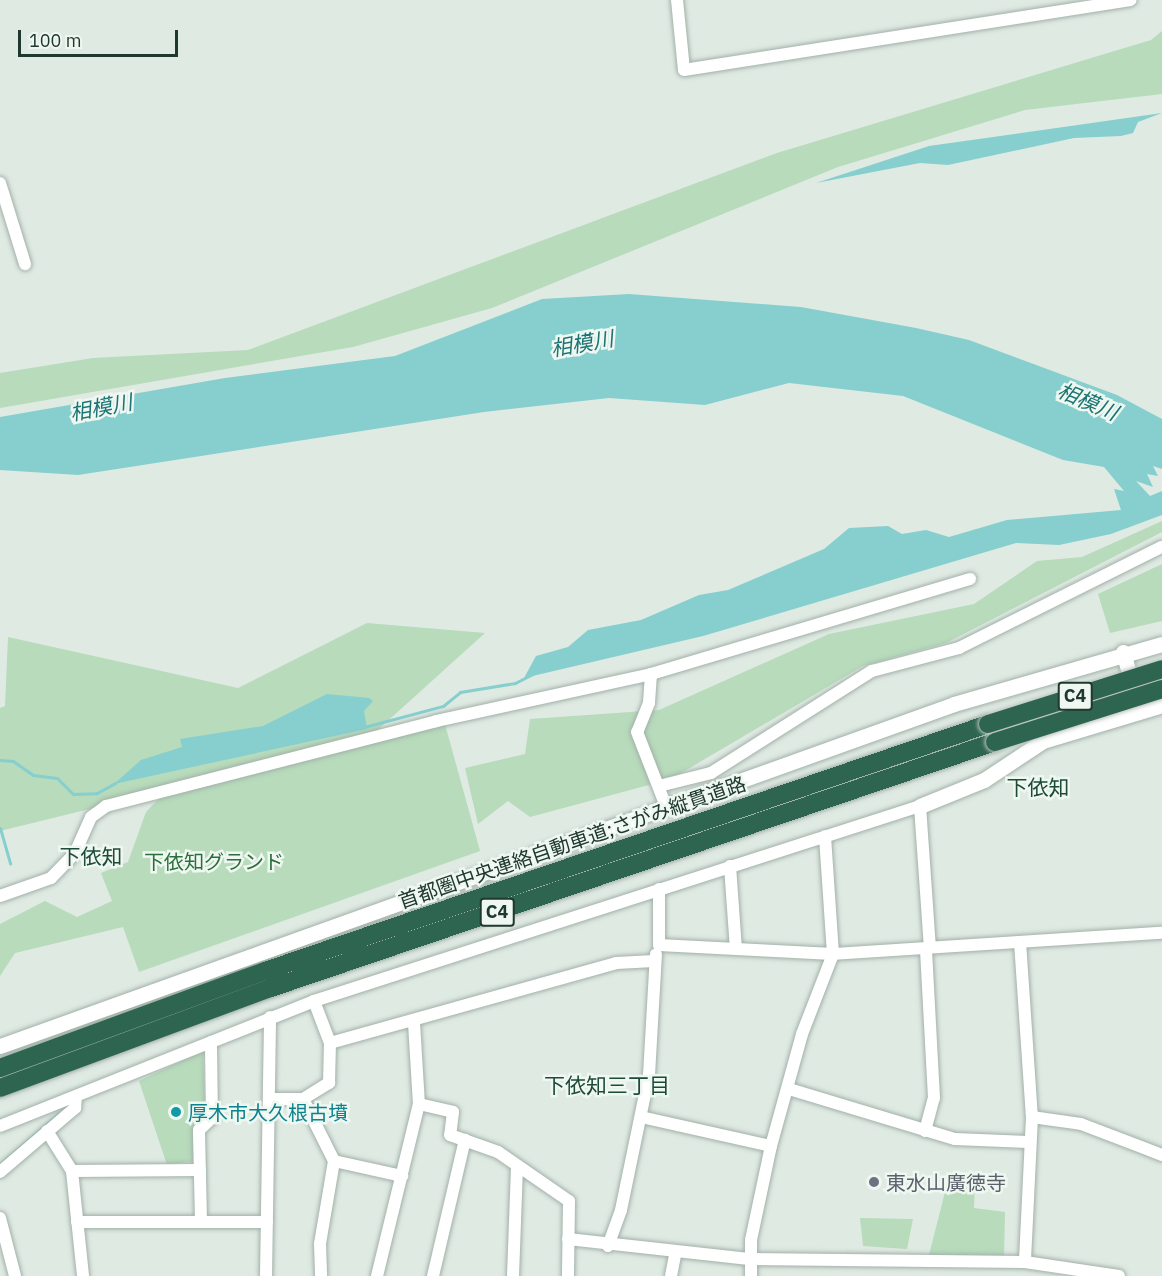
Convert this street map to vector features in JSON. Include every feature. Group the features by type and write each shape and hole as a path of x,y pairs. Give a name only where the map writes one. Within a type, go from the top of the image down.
{"highway":[{"name":"首都圏中央連絡自動車道;さがみ縦貫道路","path":"0,1068 265,971 988,724 1162,669"},
{"name":"首都圏中央連絡自動車道;さがみ縦貫道路","path":"0,1088 271,988 995,742 1162,690"}],"street":[{"path":"677,0 684,70 1131,0"},
{"path":"0,183 25,264"},
{"path":"659,786 711,773 872,671 959,648 1162,547"},
{"path":"0,896 51,878 75,853 91,817 106,806 436,721 651,674 970,579"},
{"path":"0,1046 667,809 954,704 1123,652 1162,644"},
{"path":"1123,652 1140,711"},
{"path":"651,674 649,703 636,732 667,809"},
{"path":"0,1126 76,1098 314,1001 920,806 984,780 1043,741 1162,705"},
{"path":"920,806 934,1098 925,1131"},
{"path":"751,1276 749,1259 771,1146 789,1089 802,1034 833,954 825,836"},
{"path":"730,866 736,949"},
{"path":"608,1246 641,1117 649,1075 654,961 659,945 659,890"},
{"path":"659,945 833,954 1162,933"},
{"path":"1020,942 1032,1118 1028,1142 1024,1262"},
{"path":"330,1043 414,1023 616,963 654,961"},
{"path":"269,1099 303,1099 329,1083 330,1043 314,1001"},
{"path":"266,1276 270,1017"},
{"path":"377,1276 419,1104 414,1023"},
{"path":"201,1221 199,1130 212,1118 211,1042"},
{"path":"789,1089 955,1138 1028,1142"},
{"path":"0,1172 75,1108 76,1098"},
{"path":"303,1099 334,1161 320,1244 321,1276"},
{"path":"419,1104 453,1112 450,1135 517,1166 569,1201 568,1276"},
{"path":"641,1117 771,1146"},
{"path":"1032,1118 1081,1124 1162,1155"},
{"path":"47,1131 72,1171 83,1276"},
{"path":"433,1276 465,1140"},
{"path":"334,1161 402,1176"},
{"path":"513,1276 517,1166"},
{"path":"72,1171 200,1170"},
{"path":"0,1218 15,1276"},
{"path":"77,1222 267,1222"},
{"path":"568,1239 608,1246 749,1259 1024,1262 1119,1276"},
{"path":"671,1276 676,1251"}],"green space":[{"path":"1162,31 1162,94 1025,110 838,167 492,308 353,347 0,408 0,373 93,358 248,350 777,153 1151,40"},
{"path":"1162,521 1162,532 946,643 863,666 671,779 530,817 508,801 478,824 465,768 525,754 530,719 659,710 829,634 974,604 1037,561 1082,557"},
{"path":"1162,564 1162,621 1110,633 1098,594"},
{"name":"下依知グランド","path":"367,623 485,633 371,736 443,717 480,851 139,972 123,927 15,953 0,976 0,924 45,901 77,917 112,901 101,873 128,862 146,812 163,794 240,772 0,831 0,708 5,706 8,637 238,688"},
{"path":"203,1051 205,1114 193,1127 194,1161 167,1165 139,1081"},
{"path":"975,1179 974,1208 1005,1212 1004,1258 929,1255 948,1180"},
{"path":"860,1218 913,1219 907,1249 863,1246"}],"water":[{"path":"1162,113 1138,122 1133,133 1121,136 1074,138 948,165 920,163 816,183 929,146"},
{"name":"相模川","path":"629,294 801,307 916,328 969,340 1117,395 1162,419 1162,469 1153,466 1158,476 1147,474 1153,487 1136,481 1150,496 1162,491 1162,515 1111,534 1059,545 1016,543 703,636 524,678 536,656 568,647 588,630 641,620 699,595 728,590 824,549 849,528 888,526 902,534 926,530 949,537 1007,520 1121,510 1114,489 1124,491 1104,467 1063,460 903,396 789,383 705,405 609,398 484,412 78,475 0,470 0,417 225,378 395,356 542,299"},
{"path":"327,694 369,698 373,701 364,711 367,729 114,784 141,760 182,747 180,739 263,726"}],"waterway":[{"path":"364,727 443,706 460,692 515,683 533,674"},
{"path":"0,760 13,761 33,775 57,778 73,794 97,793 115,783"},
{"path":"0,828 10,864"},
{"path":"0,1164 59,1113"}],"place":[{"name":"厚木市大久根古墳","path":"176,1112"},
{"name":"東水山廣徳寺","path":"874,1182"}],"district":[{"name":"下依知","path":"1038,787"},
{"name":"下依知","path":"91,856"},
{"name":"下依知三丁目","path":"607,1085"}]}
